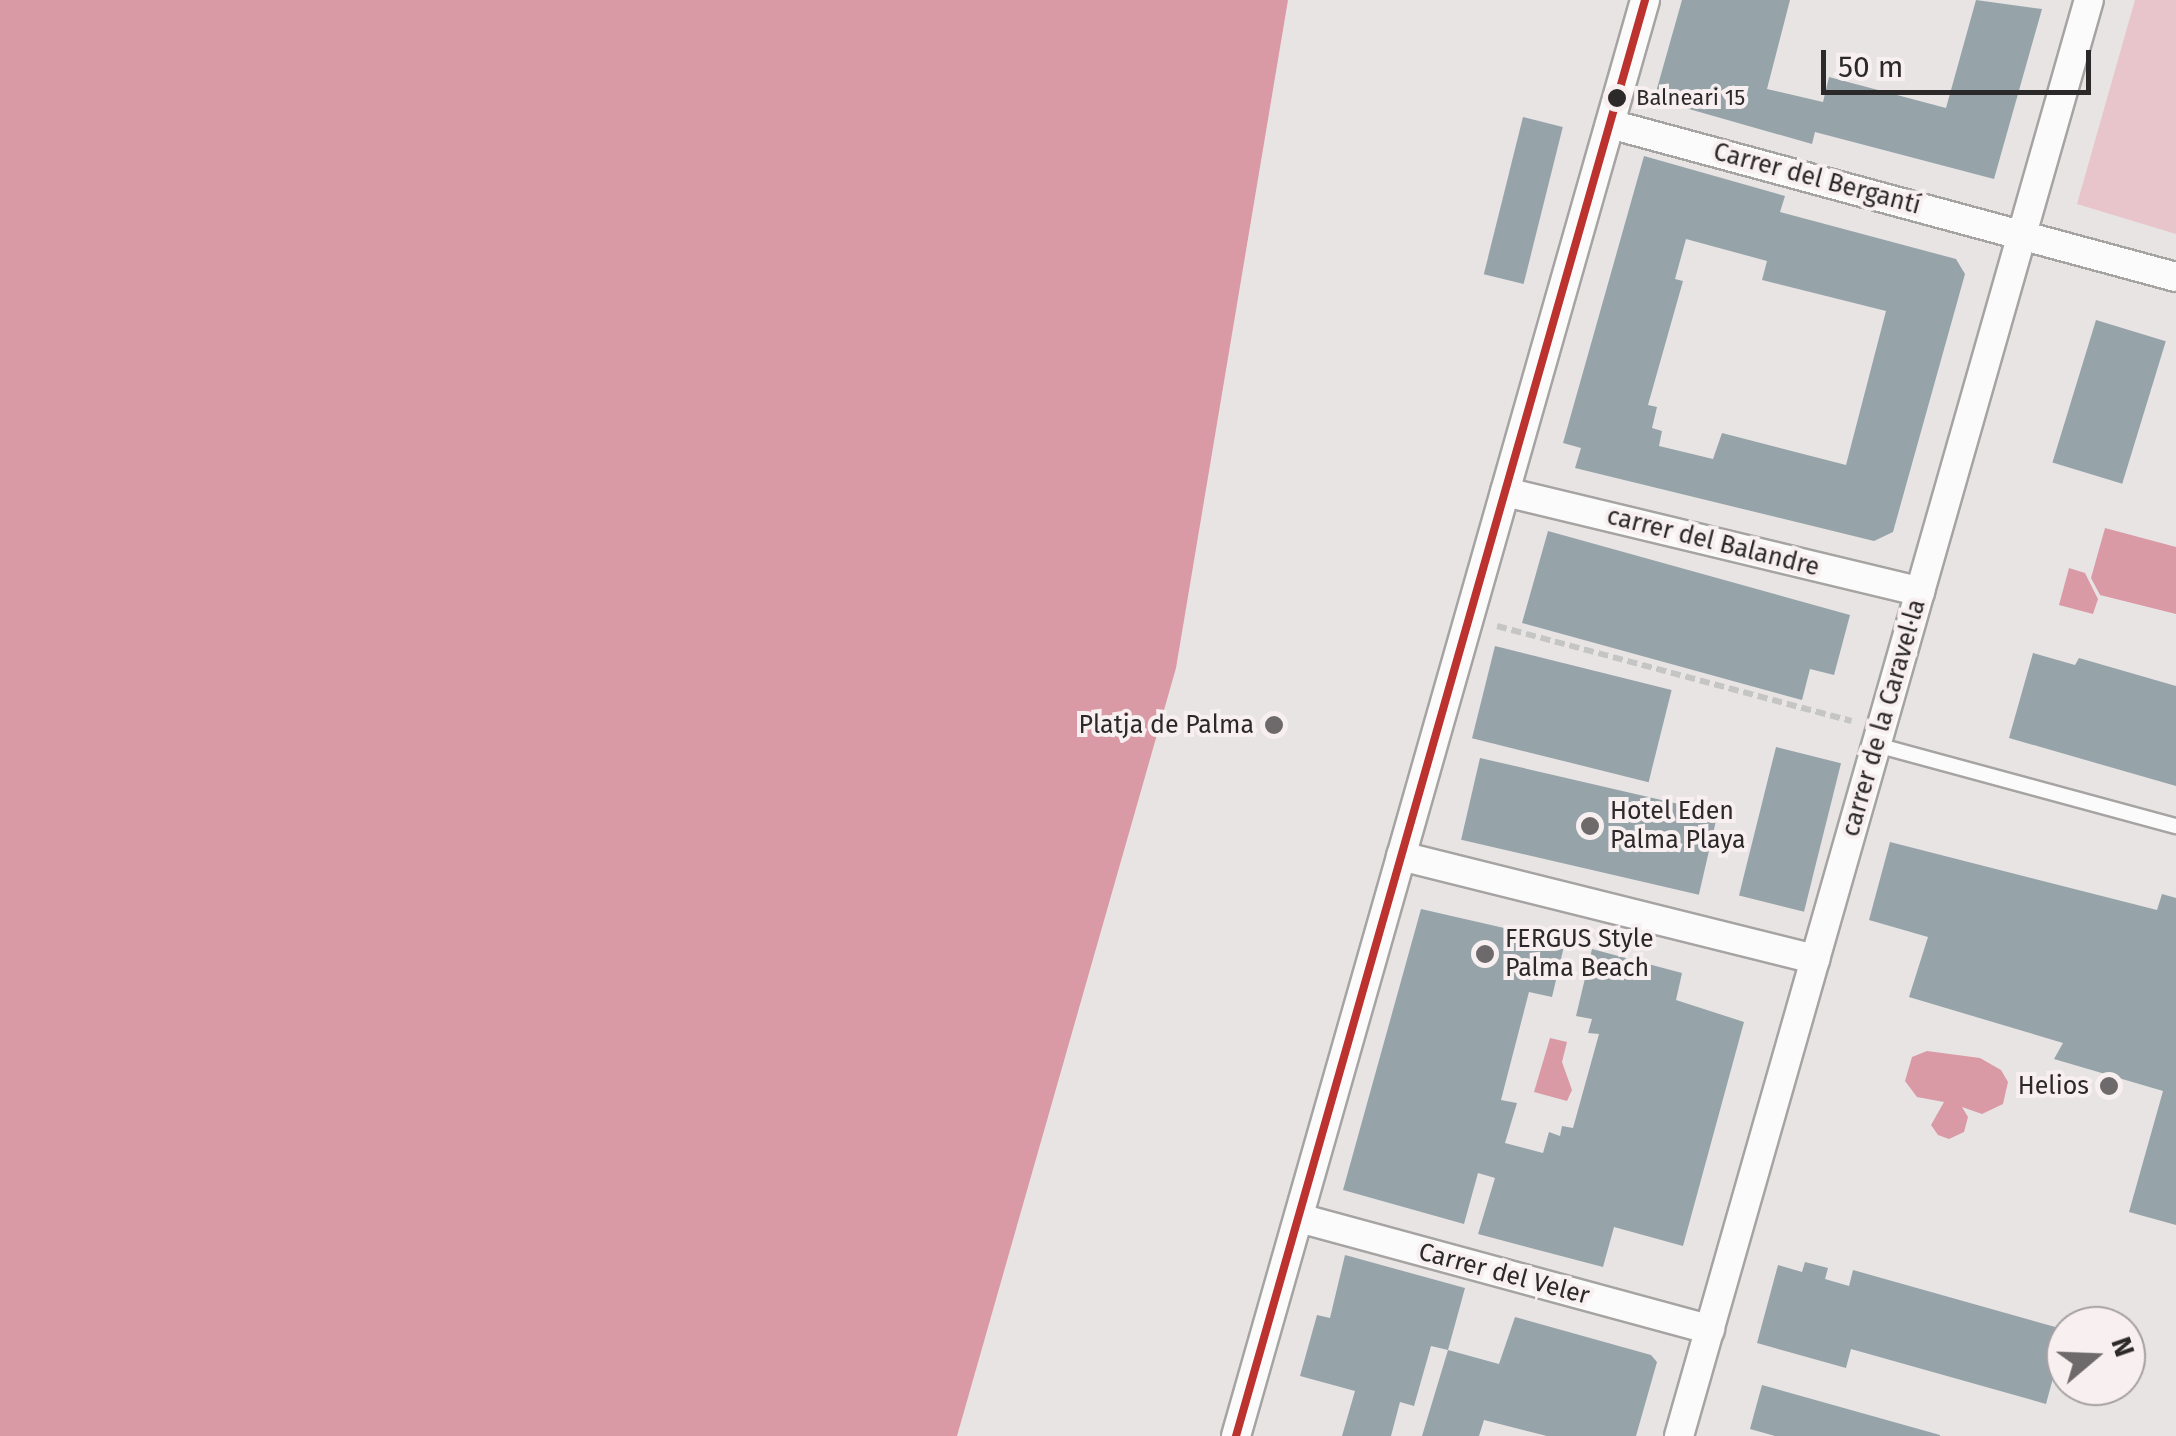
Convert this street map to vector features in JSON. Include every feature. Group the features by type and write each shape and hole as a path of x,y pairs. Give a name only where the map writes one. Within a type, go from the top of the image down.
{"street":[{"path":"1236,1436 1645,0"},
{"name":"carrer de la Caravel·la","path":"1679,1436 2090,0"},
{"name":"Carrer del Bergantí","path":"1610,124 2024,234"},
{"path":"2024,234 2176,277"},
{"name":"carrer del Balandre","path":"1505,492 1920,592"},
{"path":"1401,856 1815,959"},
{"name":"Carrer del Veler","path":"1299,1218 1710,1330"}],"lane":[{"path":"1879,737 2176,826"}],"path":[{"path":"1468,618 1879,737"}],"shaded area":[{"path":"0,0 1288,0 1176,668 957,1436 0,1436"},
{"path":"2135,0 2176,0 2176,234 2077,204"},
{"path":"2105,528 2176,547 2176,614 2100,595 2091,578"},
{"path":"2069,568 2085,573 2098,599 2093,614 2059,605"},
{"path":"1550,1038 1567,1042 1562,1062 1572,1090 1567,1101 1534,1092"},
{"path":"1927,1051 1980,1058 2001,1070 2008,1082 2003,1104 1982,1114 1962,1107 1968,1117 1964,1132 1949,1139 1938,1135 1931,1125 1944,1102 1917,1097 1905,1081 1912,1057"}],"building":[{"path":"1682,0 1790,0 1767,89 1823,102 1829,77 1946,108 1976,0 2042,9 1994,179 1815,132 1812,144 1654,99"},
{"path":"1523,117 1563,127 1524,284 1484,274"},
{"path":"1644,156 1785,196 1780,212 1956,259 1965,274 1893,532 1874,541 1575,468 1581,448 1563,443","holes":["1686,239 1767,261 1762,280 1886,311 1846,465 1722,433 1713,459 1659,446 1662,431 1652,428 1657,407 1648,405 1683,281 1675,279"]},
{"path":"2096,320 2166,341 2122,484 2052,462"},
{"path":"1548,531 1850,615 1834,675 1810,669 1802,700 1522,623"},
{"path":"1495,646 1672,690 1649,782 1472,738"},
{"path":"2033,653 2075,665 2079,658 2176,686 2176,786 2009,738"},
{"path":"1776,747 1841,763 1804,912 1739,895"},
{"name":"Hotel Eden Palma Playa","path":"1480,758 1718,813 1699,895 1461,840"},
{"path":"1890,842 2157,910 2162,894 2176,898 2176,1225 2129,1212 2163,1091 2054,1059 2063,1043 1909,997 1928,937 1869,920"},
{"path":"1421,909 1565,942 1552,997 1529,992 1501,1100 1517,1103 1505,1143 1543,1153 1549,1132 1560,1136 1562,1126 1573,1128 1599,1034 1588,1033 1592,1019 1576,1016 1592,949 1682,973 1676,1000 1744,1022 1683,1246 1614,1227 1603,1267 1478,1234 1495,1178 1478,1173 1464,1224 1343,1190"},
{"path":"1345,1255 1465,1288 1448,1350 1431,1346 1414,1406 1400,1402 1391,1436 1342,1436 1355,1391 1300,1376 1317,1315 1330,1318"},
{"path":"1805,1262 1828,1268 1825,1279 1849,1286 1853,1270 2046,1324 2046,1404 1851,1349 1846,1368 1757,1343 1778,1265 1802,1272"},
{"path":"1515,1317 1651,1355 1657,1362 1636,1436 1547,1436 1484,1420 1479,1436 1422,1436 1448,1350 1499,1364"},
{"path":"1762,1385 1940,1436 1775,1436 1750,1429"}],"transit line":[{"path":"1236,1436 1645,0"}],"place":[{"name":"Balneari 15","path":"1617,98"},
{"name":"Platja de Palma","path":"1274,725"},
{"name":"Hotel Eden Palma Playa","path":"1590,826"},
{"name":"FERGUS Style Palma Beach","path":"1485,954"},
{"name":"Helios","path":"2109,1086"}]}
